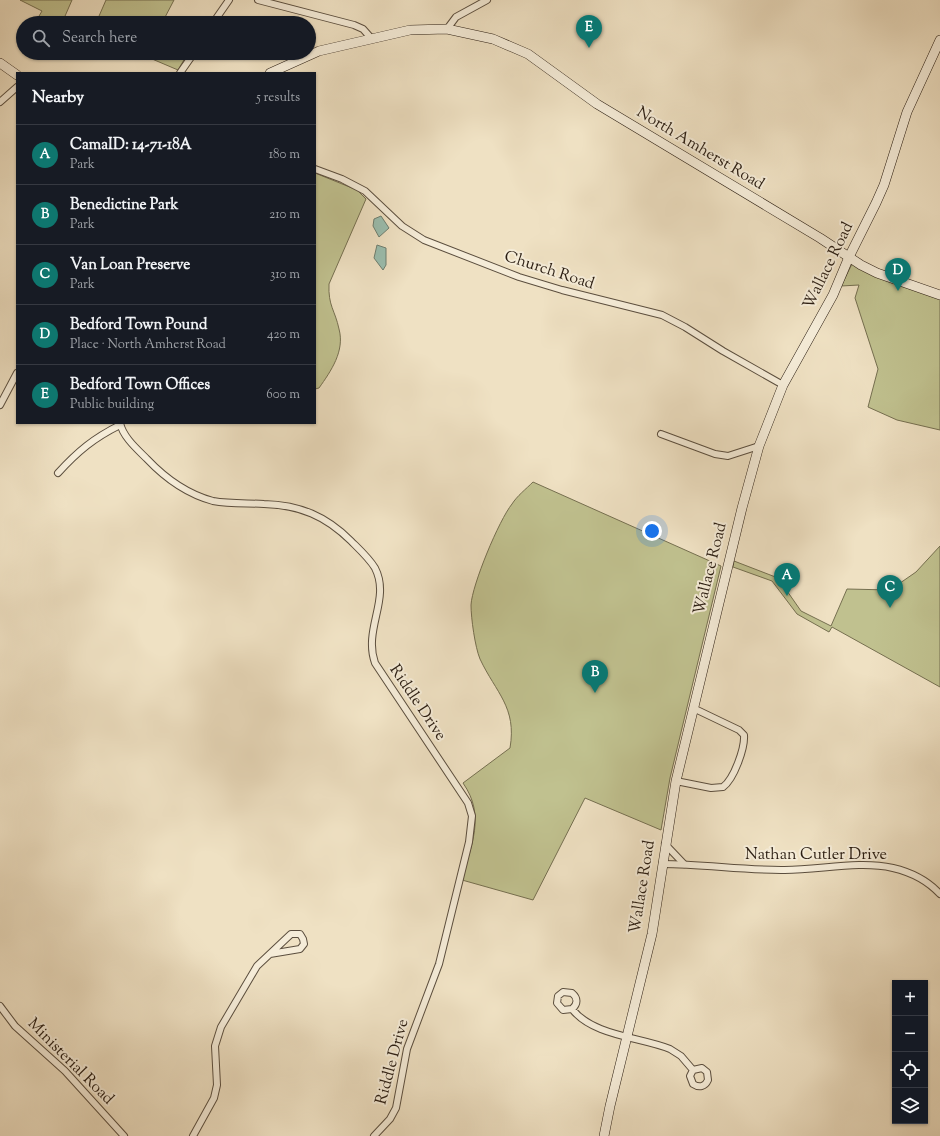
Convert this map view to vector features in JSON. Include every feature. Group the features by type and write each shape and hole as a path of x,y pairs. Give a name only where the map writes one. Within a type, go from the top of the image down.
{"street":[{"path":"218,16 229,0"},
{"path":"258,0 350,24 363,29 371,38"},
{"path":"447,29 456,17 487,0"},
{"name":"North Amherst Road","path":"316,53 371,38 410,30 447,29 493,38 528,54 597,104 849,257 877,273 940,295"},
{"name":"Wallace Road","path":"604,1136 626,1036 652,934 676,781 742,508 759,446 783,384 833,295 849,257 881,191 907,112 940,40"},
{"path":"181,72 189,60"},
{"name":"North Amherst Road","path":"272,72 297,60"},
{"path":"0,63 16,74"},
{"path":"0,102 16,89"},
{"name":"Church Road","path":"316,169 342,179 365,191 402,226 424,240 562,290 662,315 783,384"},
{"path":"0,405 16,375"},
{"path":"58,473 78,451 120,424"},
{"name":"Riddle Drive","path":"120,424 127,437 153,465 172,482 189,492 201,497 226,503 276,505 308,512 330,523 364,554 375,569 380,587 380,600 371,637 371,650 375,663 461,792 470,809 472,822 469,842 441,958 411,1036 396,1108 390,1119 374,1136"},
{"path":"661,434 715,454 728,456 759,446"},
{"path":"676,781 711,788 723,787 732,778 745,741 744,735 739,730 693,708"},
{"path":"665,844 684,864"},
{"name":"Nathan Cutler Drive","path":"662,864 779,870 861,866 887,867 917,877 940,894"},
{"path":"192,1136 212,1104 216,1092 215,1052 218,1033 254,971 270,954 291,934 297,933 304,938 304,944 298,950 270,954"},
{"name":"Ministerial Road","path":"0,1006 15,1026 65,1071 124,1136"},
{"path":"572,1009 580,1018 591,1025 670,1048 681,1056 693,1070"}],"green space":[{"path":"20,0 72,0 65,16 39,16 42,11"},
{"path":"106,0 174,0 166,16 99,16"},
{"path":"154,60 184,60 178,70"},
{"path":"316,173 357,190 366,199 329,284 331,303 339,329 340,345 336,360 319,388 316,389"},
{"path":"852,264 940,298 940,430 897,420 868,407 878,369 855,298 859,285 841,286"},
{"path":"533,482 721,566 670,778 661,830 585,798 533,900 462,880 472,842 475,819 474,807 470,795 463,783 510,748 511,734 511,722 504,701 486,671 478,654 471,605 481,568 500,524 514,501"},
{"path":"940,546 940,687 832,627 829,632 797,614 772,581 733,567 734,561 778,578 801,611 831,626 847,589 890,590 916,572"}],"shaded area":[{"path":"381,216 389,228 379,237 373,226 374,219"},
{"path":"377,245 386,248 386,265 383,270 374,258"}],"place":[{"name":"Bedford Town Offices","path":"589,48"},
{"name":"Bedford Town Pound","path":"898,291"},
{"name":"CamaID: 14-71-18A","path":"787,596"},
{"name":"Van Loan Preserve","path":"890,608"},
{"name":"Benedictine Park","path":"595,693"}]}
